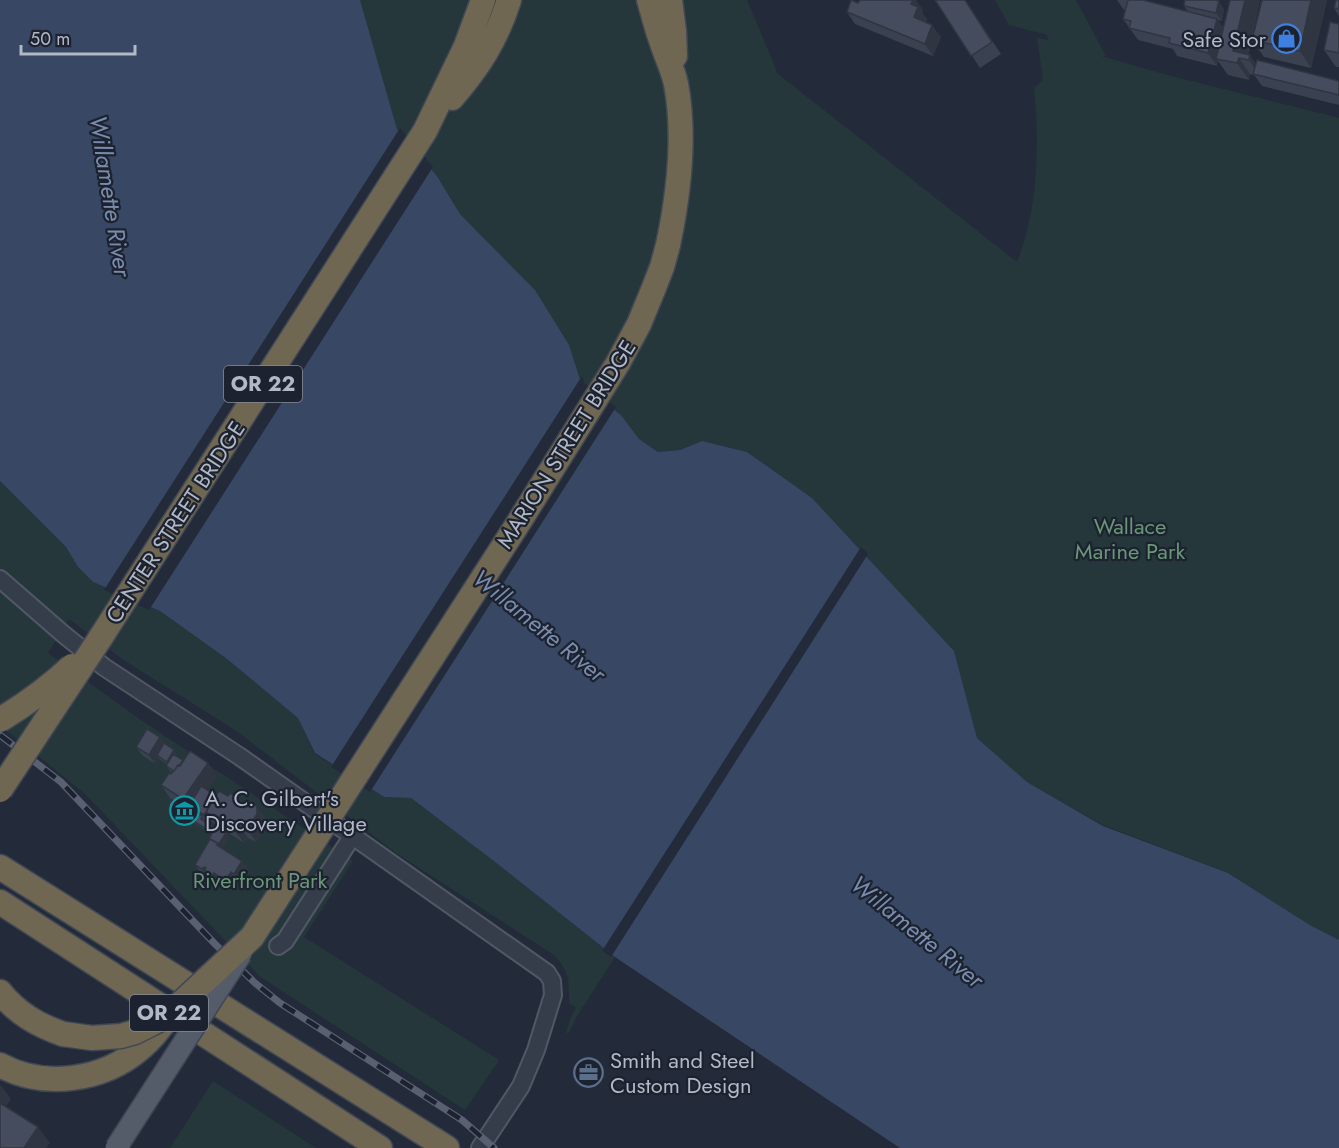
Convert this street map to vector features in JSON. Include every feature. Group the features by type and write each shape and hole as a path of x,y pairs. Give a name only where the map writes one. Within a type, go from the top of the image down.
{"highway":[{"name":"CENTER STREET BRIDGE","path":"0,790 101,637 425,130 466,46 483,0"},
{"name":"CENTER STREET BRIDGE","path":"425,130 486,53 505,14 509,0"},
{"name":"MARION STREET BRIDGE","path":"252,938 525,512 618,363 639,324 662,267 675,213 679,180 680,147 676,82 649,0"},
{"path":"670,0 676,82"},
{"name":"OR 22","path":"0,720 54,684 101,637"},
{"path":"0,867 447,1148"},
{"path":"0,902 380,1148"},
{"name":"OR 22","path":"0,992 26,1017 63,1034 92,1038 135,1032 166,1016 252,938"},
{"path":"0,1065 18,1073 43,1078 68,1078 93,1074 117,1064 139,1050 157,1033 171,1013"}],"main road":[{"name":"MARION STREET BRIDGE","path":"116,1148 252,938"}],"street":[{"path":"0,579 104,667 239,756 542,968 552,981 553,995 536,1050 521,1086 480,1148"},
{"path":"278,946 285,941 353,836"}],"green space":[{"name":"Wallace Marine Park","path":"360,0 747,0 778,74 1017,262 1029,221 1036,177 1037,132 1034,89 1043,79 1037,38 1048,40 1047,35 1009,25 995,0 1076,0 1106,56 1101,56 1339,118 1339,940 1310,925 1228,873 1103,825 1027,782 977,738 954,651 812,498 747,452 702,441 680,450 658,452 639,439 621,415 582,386 535,290 460,214 437,176 397,129"},
{"name":"Riverfront Park","path":"0,481 66,547 78,567 93,582 160,611 227,659 298,718 315,754 384,797 411,798 615,957 577,1016 569,1033 566,1033 576,1008 569,1003 568,977 554,955 396,853 235,730 122,659 69,619 48,653 138,718 353,861 304,937 499,1060 465,1110 259,976 85,794 0,725"},
{"path":"213,1081 316,1148 170,1148"}],"water":[{"name":"Willamette River","path":"0,0 360,0 397,129 437,176 460,214 535,290 569,345 582,386 621,415 639,439 658,452 680,450 702,441 747,452 812,498 954,651 977,738 1027,782 1103,826 1228,873 1310,925 1339,940 1339,1148 900,1148 615,957 411,798 384,797 315,753 298,718 227,659 160,611 93,582 78,567 66,547 0,481"}],"pier":[{"path":"400,128 433,167 149,610 104,590"},
{"path":"582,376 585,384 616,407 370,792 331,767"},
{"path":"861,547 868,554 611,957 602,951"}],"building":[{"path":"851,0 858,3 860,0 913,0 911,4 918,7 914,17 932,25 925,44 847,12"},
{"path":"935,0 965,0 992,42 971,56"},
{"path":"1128,0 1143,0 1217,19 1208,53 1169,43 1170,38 1129,28 1131,21 1123,19"},
{"path":"1185,0 1219,1 1216,13 1184,6"},
{"path":"1230,0 1245,0 1233,51 1250,55 1249,60 1239,58 1237,63 1216,59"},
{"path":"1262,0 1311,0 1300,51 1252,40"},
{"path":"1336,0 1339,0 1339,9 1334,8"},
{"path":"1330,22 1339,24 1339,53 1324,50"},
{"path":"1257,60 1339,81 1339,95 1253,74"},
{"path":"147,729 160,737 149,755 136,747"},
{"path":"164,743 174,750 167,762 157,755"},
{"path":"190,751 208,763 183,799 161,785 169,773 171,774 178,765 180,766"},
{"path":"173,754 183,760 174,771 166,766"},
{"path":"201,786 216,796 204,815 189,806"},
{"path":"219,791 228,796 230,793 248,807 251,802 257,807 257,814 247,829 239,825 235,831 206,812"},
{"path":"172,800 180,805 181,802 185,805 184,808 196,816 198,813 202,816 201,819 215,828 219,825 224,828 222,831 226,833 219,844 209,839 212,833 169,805"},
{"path":"210,839 242,861 234,874 231,872 225,882 214,873 213,875 204,870 206,868 202,869 195,865"},
{"path":"0,1103 38,1127 24,1148 0,1148"}],"railway":[{"path":"0,735 61,782 255,983 280,1003 462,1120 494,1148"}],"place":[{"name":"Safe Stor","path":"1287,39"},
{"name":"A. C. Gilbert's Discovery Village","path":"184,811"},
{"name":"Smith and Steel Custom Design","path":"589,1073"}]}
